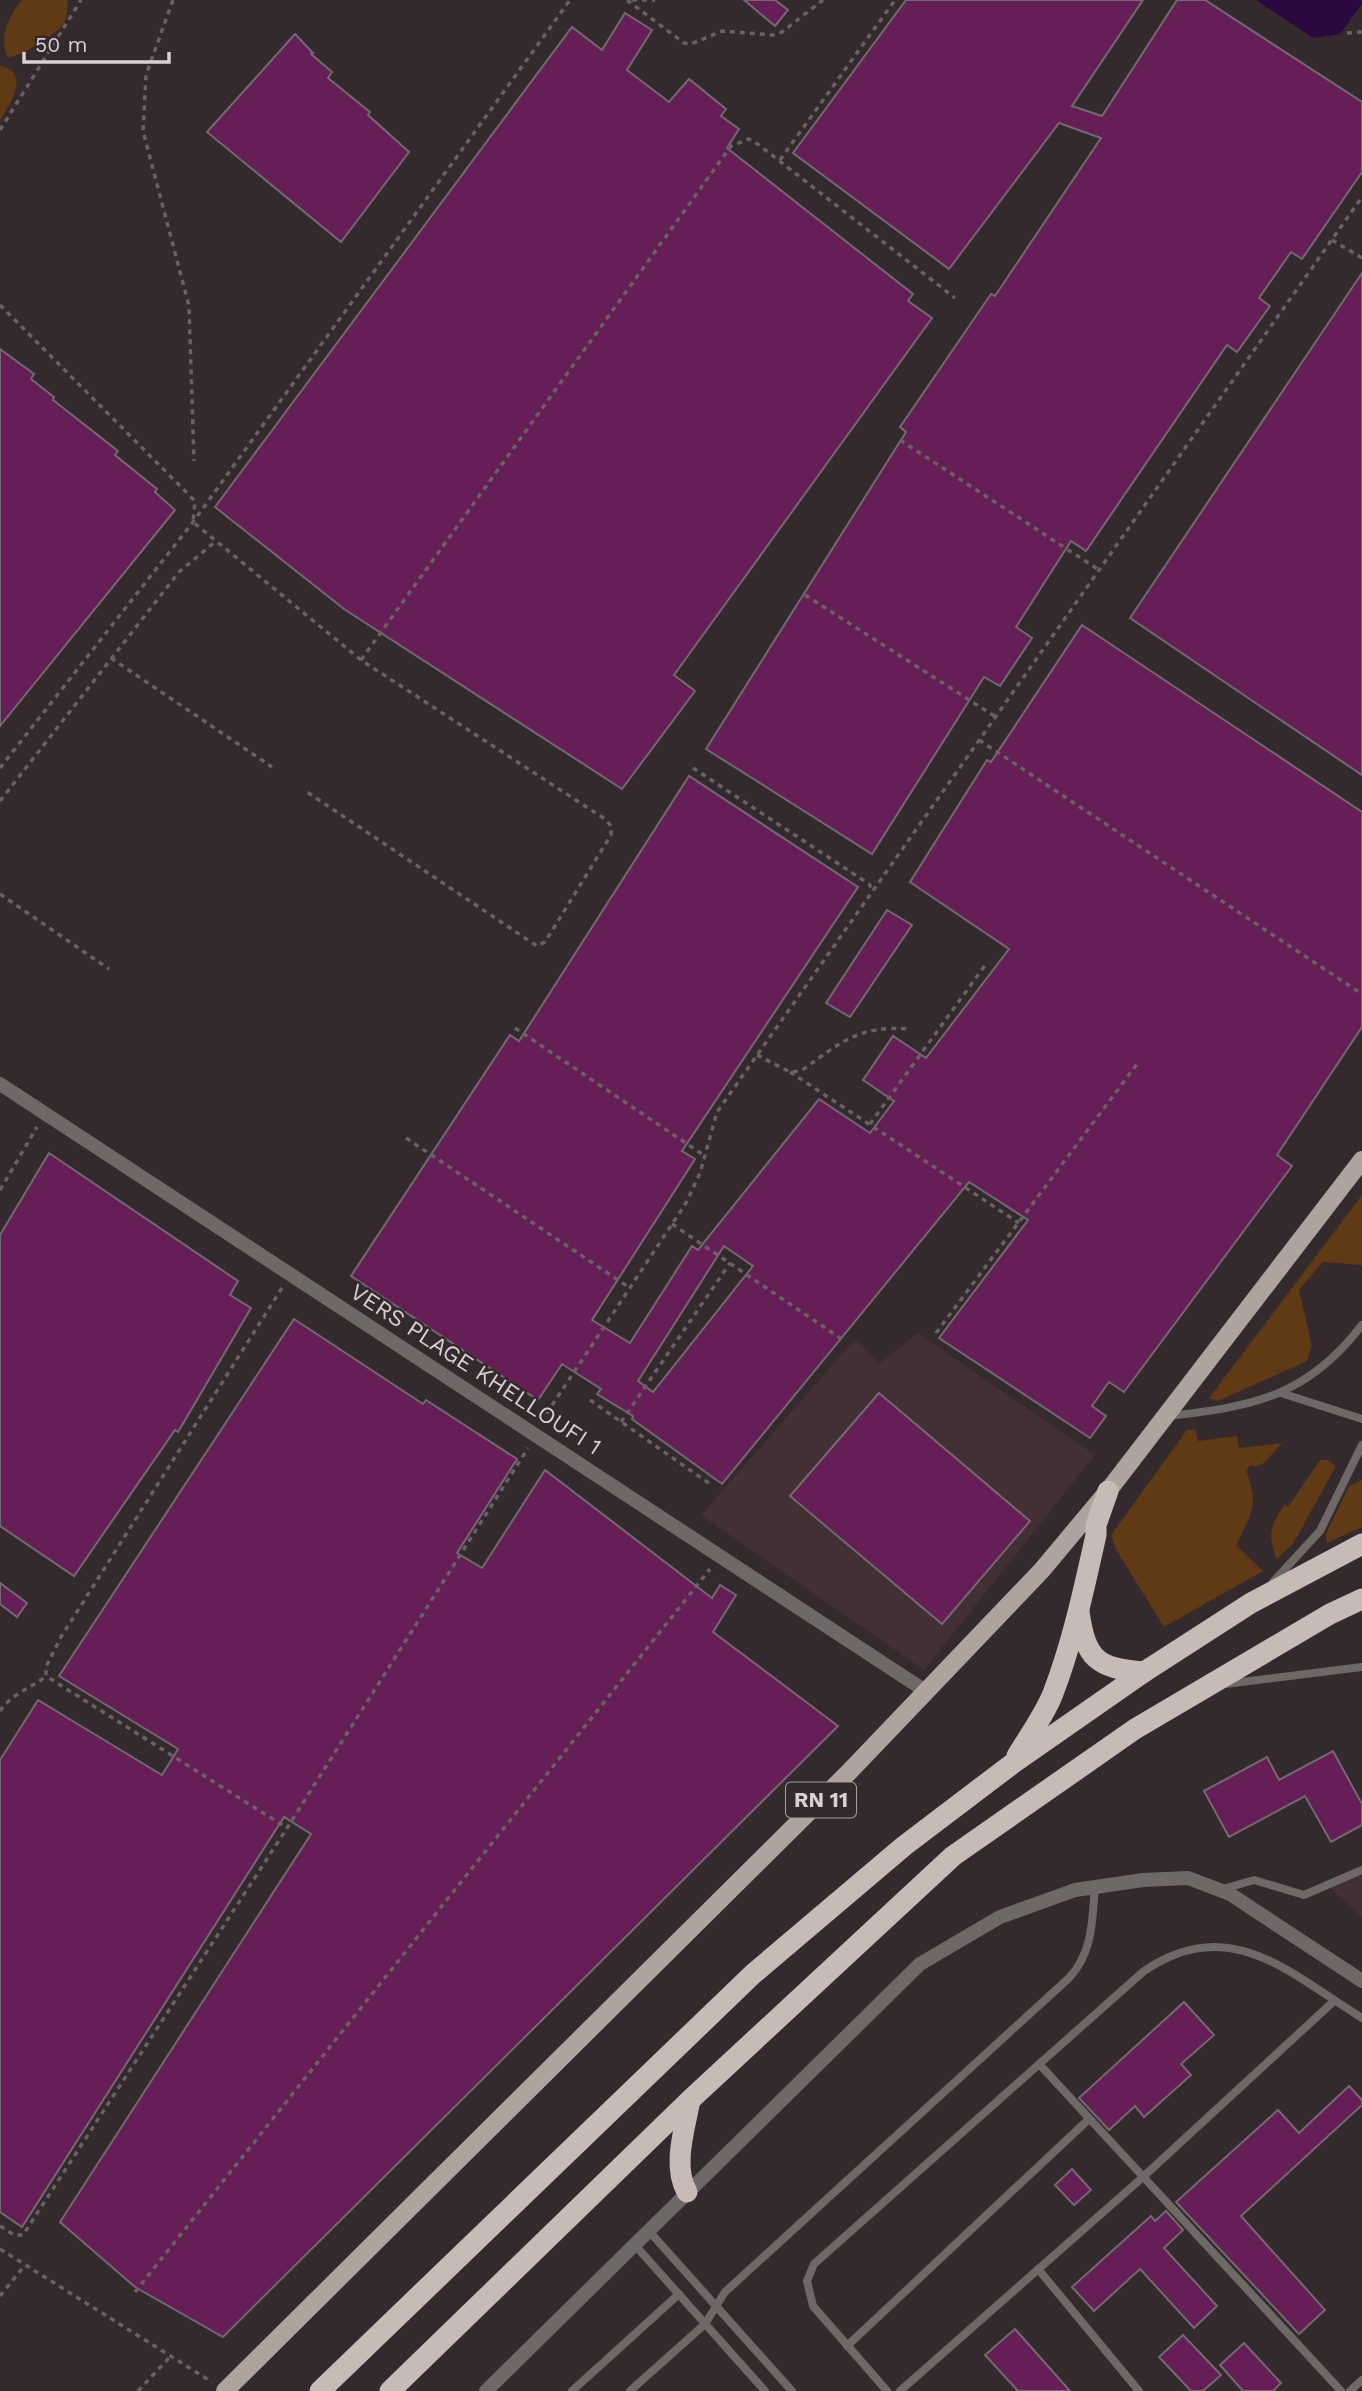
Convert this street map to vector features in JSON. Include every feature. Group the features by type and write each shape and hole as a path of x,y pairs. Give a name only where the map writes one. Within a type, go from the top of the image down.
{"highway":[{"path":"1012,1764 1051,1698 1078,1611 1096,1525 1108,1491"},
{"path":"320,2391 754,1975 904,1846 1012,1764 1144,1672 1251,1603 1362,1544"},
{"path":"390,2391 690,2100 953,1856 1135,1728 1212,1686 1330,1614 1362,1599"},
{"path":"1078,1611 1085,1646 1099,1662 1119,1670 1144,1672"},
{"path":"687,2192 681,2182 679,2167 690,2100"}],"main road":[{"name":"RN 11","path":"225,2391 927,1692 1042,1570 1108,1491 1362,1160"}],"street":[{"name":"VERS PLAGE KHELLOUFI 1","path":"0,1084 927,1692"},
{"path":"488,2390 920,1964 1000,1917 1075,1890 1188,1878 1219,1890 1362,1981"}],"lane":[{"path":"1164,1416 1250,1405 1281,1393 1319,1372 1362,1325"},
{"path":"1281,1393 1362,1419"},
{"path":"1251,1603 1320,1531 1362,1445"},
{"path":"1212,1686 1362,1667"},
{"path":"1219,1890 1254,1880 1304,1895 1362,1870"},
{"path":"630,2391 705,2324 725,2292 1074,1973 1086,1954 1090,1940 1095,1887"},
{"path":"887,2391 847,2346 810,2298 807,2281 814,2264 1144,1971 1166,1956 1191,1947 1217,1945 1244,1950 1268,1960 1362,2018"},
{"path":"901,2391 1143,2177 1334,2001"},
{"path":"1040,2065 1341,2391"},
{"path":"847,2346 1089,2119"},
{"path":"648,2230 792,2391"},
{"path":"634,2244 765,2391"},
{"path":"1038,2269 1139,2391"},
{"path":"572,2391 679,2294"},
{"path":"1350,2391 1362,2380"}],"path":[{"path":"0,130 81,0"},
{"path":"173,0 146,75 143,131 189,306 194,461"},
{"path":"0,768 193,522 570,0"},
{"path":"630,0 654,0"},
{"path":"630,0 684,43 691,44 722,31 773,35 782,32 823,0"},
{"path":"779,161 895,0"},
{"path":"1347,33 1362,32"},
{"path":"361,660 731,146 748,139 955,298"},
{"path":"0,2226 14,2235 23,2235 287,1828 524,1458 534,1434 686,1203 705,1156 717,1112 1362,197"},
{"path":"1332,240 1362,258"},
{"path":"0,305 195,501 193,522"},
{"path":"900,440 1099,570"},
{"path":"193,522 361,660 605,819 611,825 611,835 545,942 537,946 307,792"},
{"path":"0,801 179,572 216,541"},
{"path":"805,595 996,717"},
{"path":"111,658 272,767"},
{"path":"979,740 1362,994"},
{"path":"693,768 869,884 873,891"},
{"path":"0,894 109,970"},
{"path":"870,1125 986,964"},
{"path":"515,1028 705,1156"},
{"path":"790,1072 801,1071 858,1032 874,1028 909,1029"},
{"path":"757,1055 790,1072 1019,1223"},
{"path":"936,1333 1137,1064"},
{"path":"0,1190 45,1114"},
{"path":"406,1138 630,1288"},
{"path":"673,1224 843,1340"},
{"path":"621,1422 730,1263"},
{"path":"46,1676 46,1667 61,1637 293,1276"},
{"path":"590,1401 710,1484"},
{"path":"135,2292 414,1945 719,1556"},
{"path":"0,1711 8,1698 26,1692 46,1676"},
{"path":"46,1676 287,1828"},
{"path":"0,2249 225,2391"},
{"path":"0,2296 25,2265"},
{"path":"138,2391 171,2356"}],"shaded area":[{"path":"22,0 68,0 66,18 60,28 46,39 29,50 7,57 4,41 6,27"},
{"path":"1256,0 1362,0 1362,4 1340,34 1313,38"},
{"path":"0,66 10,69 17,81 13,98 0,121"},
{"path":"1362,1195 1362,1265 1323,1262 1299,1290 1312,1346 1307,1361 1218,1401 1209,1398"},
{"path":"918,1333 1095,1455 924,1670 701,1515 855,1339 880,1363"},
{"path":"1195,1429 1198,1441 1237,1436 1239,1448 1282,1443 1264,1463 1255,1467 1250,1465 1246,1471 1252,1492 1252,1509 1236,1545 1263,1571 1164,1627 1115,1548 1111,1535 1187,1430"},
{"path":"1320,1460 1328,1460 1336,1466 1293,1544 1277,1559 1271,1536 1273,1524 1285,1504 1288,1507"},
{"path":"1362,1480 1362,1527 1327,1543 1326,1534 1349,1486"},
{"path":"1362,1874 1362,1918 1329,1887"}],"building":[{"path":"744,0 775,0 788,10 775,26"},
{"path":"906,0 1143,0 1072,106 1102,116 1177,0 1205,0 1362,102 1362,172 1302,259 1291,252 1259,298 1270,306 1237,352 1227,345 1086,551 1071,541 1016,627 1032,638 1000,686 984,677 872,854 706,749 906,432 900,427 991,294 995,296 1101,138 1059,123 949,269 793,153"},
{"path":"625,13 652,30 627,70 669,102 689,79 726,109 721,116 739,129 727,148 913,294 908,301 932,318 674,675 695,691 622,789 344,609 215,507 572,27 602,50"},
{"path":"295,34 313,53 311,54 332,72 328,78 370,112 368,115 409,152 341,242 207,132"},
{"path":"1362,273 1362,775 1130,618"},
{"path":"0,349 34,374 31,379 54,397 53,400 118,451 115,455 157,489 155,492 175,510 0,726"},
{"path":"1082,625 1362,812 1362,1027 1277,1155 1292,1166 1124,1392 1109,1382 1092,1406 1106,1416 1090,1438 939,1338 1028,1220 969,1182 722,1484 632,1419 633,1416 597,1394 601,1389 562,1364 538,1400 351,1276 510,1035 519,1041 689,776 858,887 682,1151 695,1159 592,1320 630,1343 692,1246 698,1250 819,1099 870,1133 894,1101 863,1080 893,1036 926,1058 1009,949 910,882 987,760 991,762","holes":["724,1246 753,1266 653,1392 638,1381"]},
{"path":"887,910 912,925 850,1017 826,1003"},
{"path":"49,1153 238,1281 230,1295 251,1308 178,1432 175,1430 74,1576 0,1526 0,1235"},
{"path":"294,1319 423,1404 426,1400 517,1459 457,1553 482,1568 545,1470 712,1598 720,1585 736,1595 713,1632 838,1726 223,2337 135,2287 60,2222 311,1834 284,1817 22,2227 0,2212 0,1760 38,1700 162,1775 178,1749 59,1676"},
{"path":"879,1393 1030,1521 942,1624 790,1496"},
{"path":"0,1583 27,1603 17,1617 0,1604"},
{"path":"1333,1751 1362,1804 1362,1825 1331,1842 1305,1796 1229,1837 1204,1791 1267,1757 1279,1780"},
{"path":"1184,2002 1214,2035 1181,2064 1191,2075 1144,2117 1135,2106 1109,2130 1079,2098"},
{"path":"1349,2086 1362,2100 1362,2105 1241,2216 1325,2310 1299,2334 1176,2202 1278,2110 1299,2133"},
{"path":"1072,2169 1091,2190 1074,2205 1055,2185"},
{"path":"1166,2211 1183,2230 1164,2248 1217,2306 1194,2328 1140,2269 1094,2311 1072,2287 1151,2216 1155,2221"},
{"path":"1015,2329 1070,2391 1018,2391 985,2355"},
{"path":"1183,2335 1221,2375 1203,2391 1191,2391 1159,2357"},
{"path":"1244,2343 1281,2383 1273,2391 1243,2391 1220,2365"}]}
